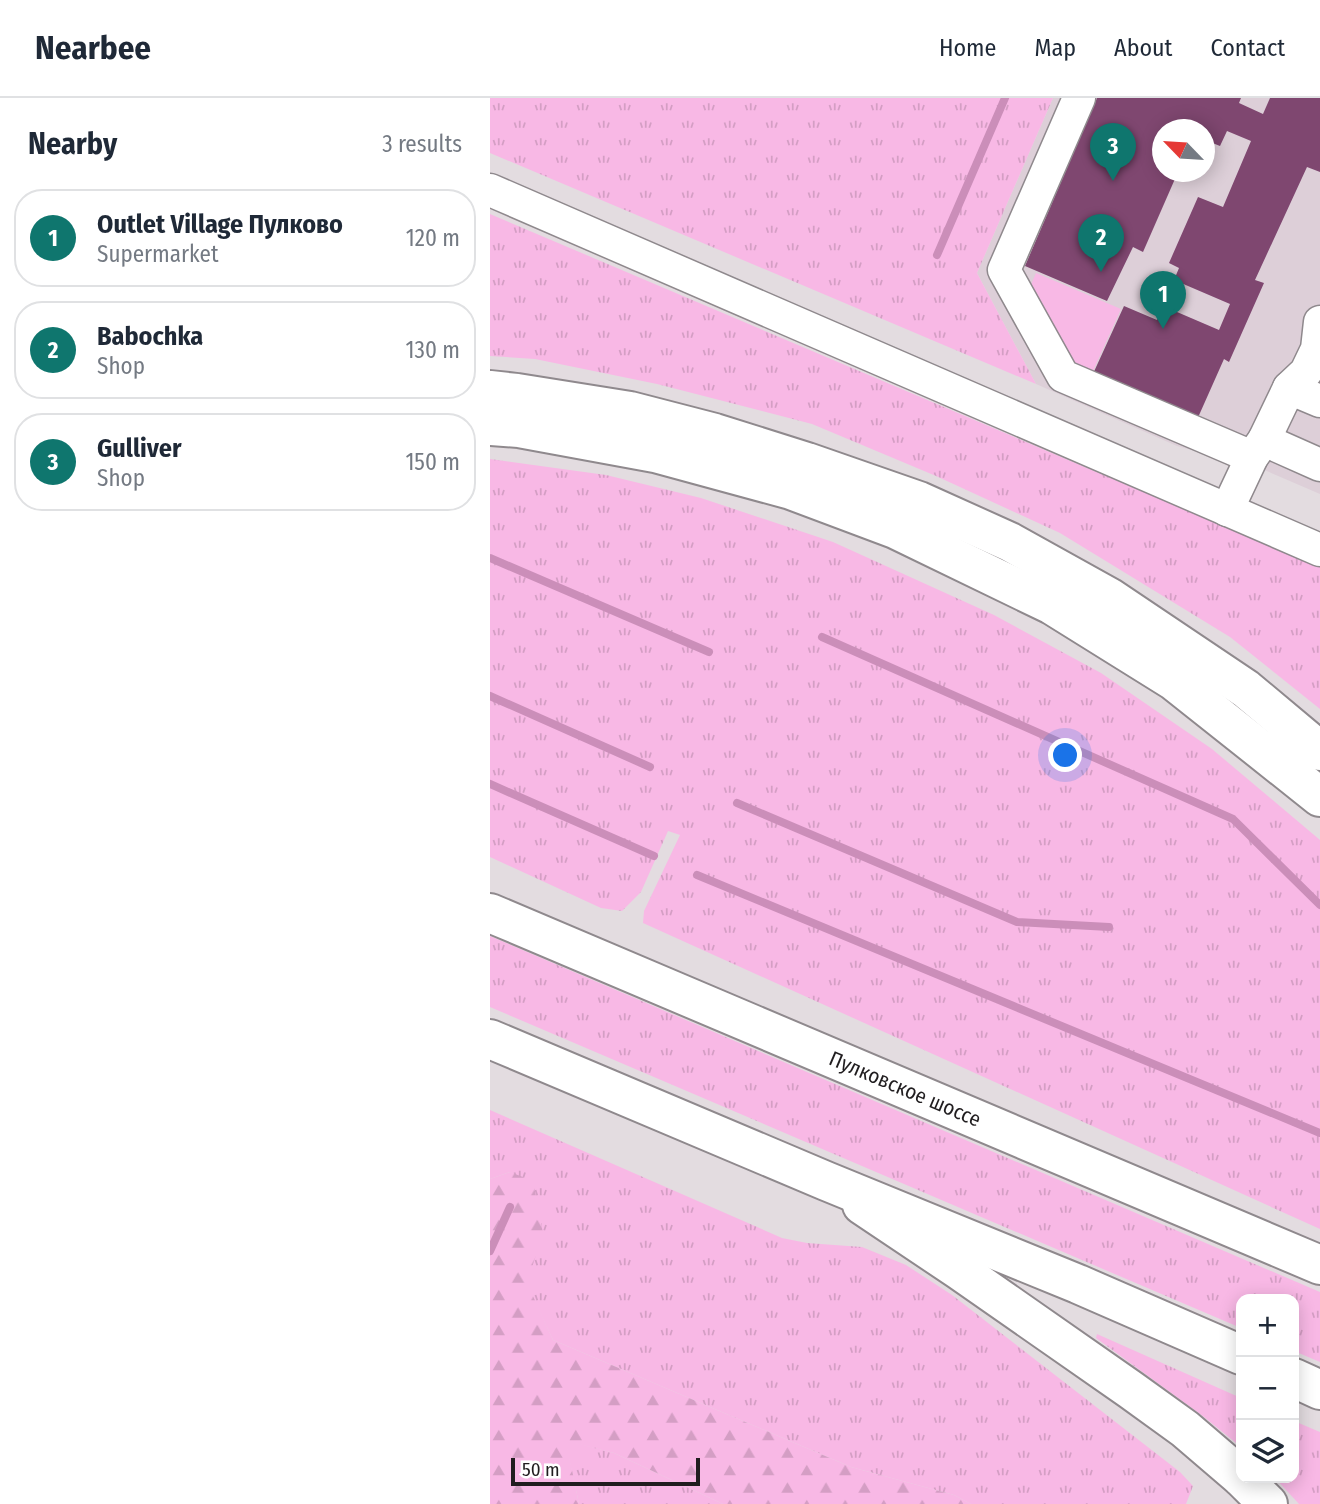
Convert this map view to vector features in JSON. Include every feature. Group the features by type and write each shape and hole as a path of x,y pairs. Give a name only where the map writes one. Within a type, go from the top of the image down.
{"main road":[{"path":"490,390 630,411 807,461 919,501 1010,542 1109,597 1246,690 1320,751"},
{"path":"490,426 519,428 654,453 791,490 895,529 1052,605 1174,681 1320,797"},
{"name":"Пулковское шоссе","path":"490,913 1320,1265"},
{"path":"490,1039 1078,1284 1236,1353"},
{"path":"826,1181 1142,1398 1185,1429 1236,1472"},
{"path":"1299,1380 1320,1390"},
{"path":"1248,1483 1268,1504"}],"street":[{"path":"1079,98 1004,270 1063,376 1258,449 1320,465"},
{"path":"490,190 1320,550"},
{"path":"1227,510 1289,388 1306,372 1317,349 1320,322"},
{"path":"1289,388 1320,401"},
{"path":"1264,526 1320,523"}],"shaded area":[{"path":"1053,98 1320,98 1320,494 1262,469 1177,446 1036,384 977,273"}],"green space":[{"path":"490,98 1053,98 977,273 1036,384 490,153"},
{"path":"490,214 1320,567 1320,709 1230,637 1060,533 936,476 812,424 657,384 535,359 490,356"},
{"path":"1036,273 1121,309 1092,373 1069,363 1030,287"},
{"path":"490,459 606,475 701,498 833,542 994,615 1101,673 1212,749 1320,840 1320,1229 643,923 644,911 680,835 668,831 641,892 622,911 601,908 490,857"},
{"path":"490,936 1320,1292 1320,1362 1299,1353 1299,1294 1236,1294 1236,1326 490,1007"},
{"path":"490,1110 782,1238 807,1243 862,1247 906,1265 952,1295 1180,1472 1193,1486 1186,1504 971,1504 954,1495 851,1467 553,1340 526,1283 542,1233 510,1172 490,1179"},
{"path":"510,1172 533,1181 543,1233 527,1283 553,1340 851,1467 954,1495 971,1504 723,1504 614,1453 566,1441 579,1504 490,1504 490,1179"},
{"path":"1097,1334 1236,1396 1236,1443 1204,1417 1096,1338"},
{"path":"1299,1423 1320,1432 1320,1504 1299,1504 1280,1483 1299,1483"},
{"path":"565,1440 614,1453 723,1504 579,1504"}],"building":[{"path":"1097,98 1241,98 1239,103 1263,114 1270,98 1320,98 1320,172 1307,167 1255,280 1264,283 1229,362 1224,359 1196,422 1092,376 1124,306 1157,320 1163,306 1219,330 1230,304 1174,280 1179,268 1169,263 1198,197 1223,207 1251,141 1227,131 1220,146 1215,144 1215,119 1152,119 1152,182 1174,182 1143,252 1133,247 1107,301 1025,266"}],"waterway":[{"path":"937,255 1005,98"},
{"path":"490,558 709,652"},
{"path":"822,637 1233,819 1320,905"},
{"path":"490,696 650,767"},
{"path":"490,784 654,856"},
{"path":"737,803 1017,922 1109,927"},
{"path":"697,875 1320,1133"},
{"path":"490,1251 510,1207"}],"place":[{"name":"Gulliver","path":"1113,181"},
{"name":"Babochka","path":"1101,272"},
{"name":"Outlet Village Пулково","path":"1163,329"}]}
